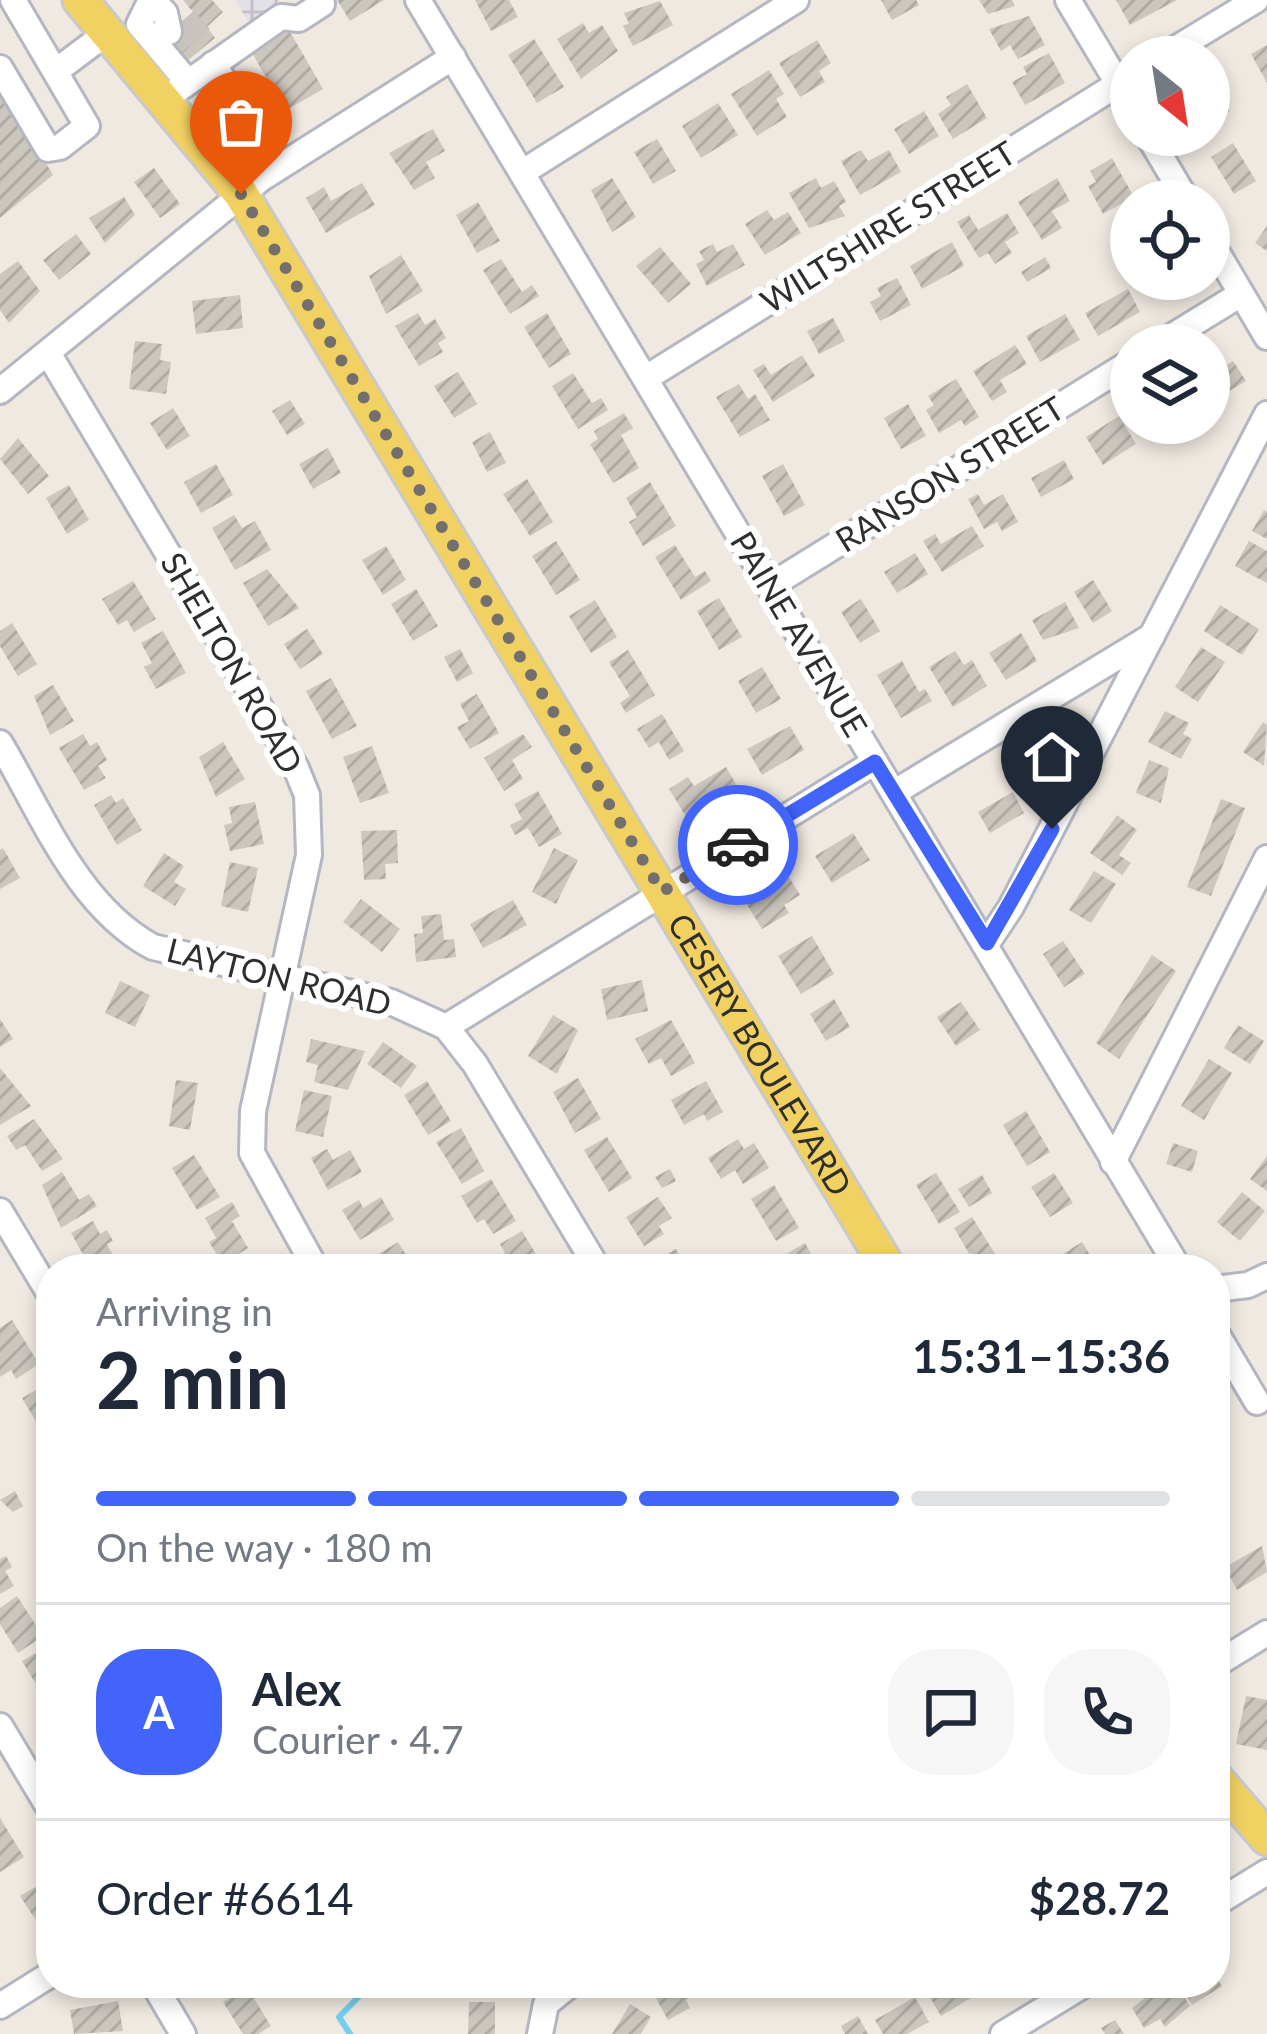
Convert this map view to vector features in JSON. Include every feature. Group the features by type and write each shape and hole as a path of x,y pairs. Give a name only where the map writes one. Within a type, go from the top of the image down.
{"main road":[{"name":"CESERY BOULEVARD","path":"80,0 121,33 198,68 204,147 241,194 880,1254"},
{"path":"1230,1795 1267,1838"}],"street":[{"path":"0,68 52,149 87,127 14,0"},
{"name":"PAINE AVENUE","path":"418,0 1170,1254"},
{"path":"523,172 796,0"},
{"path":"1068,0 1110,63"},
{"path":"1197,36 1256,0"},
{"path":"204,147 248,117 198,68 281,17 298,19 322,4"},
{"path":"56,71 164,13"},
{"path":"0,391 241,194 453,57"},
{"name":"WILTSHIRE STREET","path":"646,379 1110,98"},
{"path":"1230,275 1267,337"},
{"path":"1192,324 1241,294"},
{"name":"SHELTON ROAD","path":"48,353 307,795 309,855 253,1111 253,1153 308,1254"},
{"name":"RANSON STREET","path":"770,586 1110,375"},
{"path":"987,943 1267,414"},
{"path":"895,792 1154,634"},
{"name":"LAYTON ROAD","path":"0,743 86,887 125,932 153,947 391,1002 446,1027 476,1064 589,1254"},
{"path":"446,1027 875,762"},
{"path":"1113,1162 1267,858"},
{"path":"0,1211 36,1271"},
{"path":"1230,1288 1248,1286 1267,1276"},
{"path":"1230,1356 1257,1402"},
{"path":"1230,1656 1267,1633"},
{"path":"0,1726 36,1786"},
{"path":"1230,1895 1267,1872"},
{"path":"0,2006 36,1983"},
{"path":"162,1998 183,2034"},
{"path":"540,2026 546,2004 553,1998"},
{"path":"1004,2034 1063,1998"}],"shaded area":[{"path":"235,0 280,0 251,26"}],"building":[{"path":"183,0 212,0 223,12 207,27 215,38 181,66 159,40 193,12"},
{"path":"337,0 384,0 350,21"},
{"path":"475,0 509,0 518,17 491,31"},
{"path":"881,0 916,0 919,5 892,20"},
{"path":"979,0 1012,0 1015,6 988,14"},
{"path":"1116,0 1177,0 1130,25"},
{"path":"660,1 673,25 633,46 623,26 629,23 624,13"},
{"path":"1029,16 1045,45 1018,59 1010,45 1001,51 989,29"},
{"path":"583,23 589,33 602,25 618,51 581,79 557,39"},
{"path":"289,30 323,89 285,111 251,51"},
{"path":"534,39 564,87 537,103 508,55"},
{"path":"817,40 831,63 819,71 825,82 800,97 779,63"},
{"path":"1267,45 1267,83 1251,54"},
{"path":"1049,53 1065,83 1025,105 1012,82 1027,74 1023,67"},
{"path":"769,70 784,94 776,99 787,117 757,136 731,94"},
{"path":"967,84 987,118 953,139 938,114 951,105 946,97"},
{"path":"0,85 53,175 0,218"},
{"path":"718,103 738,135 701,158 682,126"},
{"path":"924,111 939,136 909,154 894,129"},
{"path":"433,129 445,151 426,162 435,178 414,190 389,153"},
{"path":"657,139 676,171 653,184 634,152"},
{"path":"1230,145 1256,181 1234,194 1230,180 1225,180 1211,157 1230,156"},
{"path":"861,150 868,161 889,150 901,172 860,195 841,161"},
{"path":"1112,158 1124,180 1110,180 1110,210 1103,214 1088,186 1096,182 1090,171"},
{"path":"154,168 180,204 160,218 134,182"},
{"path":"612,178 636,217 612,232 591,190"},
{"path":"816,178 821,188 834,181 846,202 839,206 845,216 809,228 789,193"},
{"path":"1057,178 1070,201 1052,211 1062,228 1042,240 1018,202"},
{"path":"362,183 375,205 326,233 306,198 324,187 331,201"},
{"path":"124,197 135,215 105,243 89,218"},
{"path":"478,202 500,241 477,253 456,215"},
{"path":"767,210 774,220 788,212 801,233 765,255 745,224"},
{"path":"1007,213 1019,233 1005,242 1012,253 995,264 988,253 979,258 957,222 969,215 978,230"},
{"path":"1267,226 1267,251 1255,243"},
{"path":"76,234 91,254 59,280 43,260"},
{"path":"952,242 964,266 922,289 910,266"},
{"path":"713,244 717,252 733,244 745,265 707,286 696,264 704,260 699,251"},
{"path":"660,247 691,284 668,303 636,266"},
{"path":"401,255 423,291 386,314 369,276"},
{"path":"1045,257 1051,268 1027,282 1021,272"},
{"path":"501,259 522,292 532,285 539,296 510,314 483,270"},
{"path":"18,261 40,291 9,323 0,310 0,274"},
{"path":"897,278 911,305 880,321 870,302 881,296 877,288"},
{"path":"240,295 243,328 196,334 192,301"},
{"path":"1110,299 1134,300 1140,312 1110,324 1110,329 1098,336 1085,313"},
{"path":"418,313 425,325 435,319 446,338 438,343 443,352 419,366 395,326"},
{"path":"547,313 571,354 549,368 524,327"},
{"path":"1065,314 1080,340 1040,362 1026,336"},
{"path":"833,318 845,341 819,354 807,331"},
{"path":"135,341 162,344 160,360 171,362 166,394 129,389"},
{"path":"1015,345 1027,364 1000,380 1007,392 992,401 973,371"},
{"path":"802,355 815,376 773,402 753,370 764,364 771,375"},
{"path":"1230,363 1246,381 1230,391"},
{"path":"458,372 477,404 454,418 434,386"},
{"path":"573,373 592,403 601,398 608,410 578,429 552,386"},
{"path":"956,379 979,417 965,426 961,420 939,433 926,410 934,405 928,396"},
{"path":"739,384 748,399 755,394 770,420 740,437 716,397"},
{"path":"290,400 305,424 287,435 272,411"},
{"path":"908,404 926,436 901,449 884,418"},
{"path":"173,408 190,436 167,450 150,423"},
{"path":"624,413 633,428 621,435 639,468 613,483 590,444 598,439 594,431"},
{"path":"1110,422 1110,444 1136,444 1103,465 1086,437"},
{"path":"490,432 506,463 487,472 472,442"},
{"path":"18,438 49,476 28,494 0,459"},
{"path":"328,448 341,473 313,489 299,464"},
{"path":"1064,460 1074,479 1041,497 1031,478"},
{"path":"216,464 233,495 201,513 184,482"},
{"path":"783,464 805,505 784,516 762,476"},
{"path":"527,479 553,522 530,536 503,494"},
{"path":"650,482 676,526 643,546 629,522 637,517 626,498"},
{"path":"69,485 89,520 67,534 46,498"},
{"path":"978,494 984,505 1003,494 1018,522 1002,531 997,522 984,529 968,499"},
{"path":"1267,512 1267,539 1252,531"},
{"path":"234,515 242,528 255,521 271,550 235,570 212,528"},
{"path":"972,526 984,546 942,572 923,541 935,534 941,544"},
{"path":"556,541 580,580 556,595 532,556"},
{"path":"1249,541 1267,551 1267,583 1235,566"},
{"path":"675,545 695,577 705,571 711,581 681,600 655,557"},
{"path":"386,546 406,580 383,595 362,560"},
{"path":"915,553 928,574 897,593 884,572"},
{"path":"267,569 299,608 268,626 243,583"},
{"path":"1093,580 1112,611 1093,623 1074,592"},
{"path":"133,581 156,619 134,632 127,620 118,625 102,599"},
{"path":"416,589 438,626 413,641 391,604"},
{"path":"719,598 742,637 719,650 697,611"},
{"path":"861,599 880,631 860,643 841,612"},
{"path":"595,600 617,637 591,653 569,616"},
{"path":"1065,602 1079,628 1043,640 1032,620"},
{"path":"1220,605 1259,629 1242,655 1204,631"},
{"path":"12,623 37,664 18,676 0,646 0,631"},
{"path":"307,629 323,654 300,669 284,644"},
{"path":"163,631 186,673 156,689 144,667 152,663 141,643"},
{"path":"1021,633 1037,661 1006,680 989,653"},
{"path":"1201,647 1225,662 1198,702 1175,687"},
{"path":"460,649 473,673 457,682 444,657"},
{"path":"628,650 655,695 626,713 620,703 630,696 609,662"},
{"path":"955,651 964,665 972,660 987,686 953,707 929,667"},
{"path":"902,661 919,692 925,689 932,701 901,718 877,675"},
{"path":"762,667 781,699 756,713 738,681"},
{"path":"331,678 357,726 332,739 306,691"},
{"path":"53,685 74,721 50,735 34,696"},
{"path":"477,694 499,733 470,749 457,727 469,721 460,704"},
{"path":"1165,711 1189,723 1183,734 1192,739 1181,759 1148,742"},
{"path":"662,714 684,751 669,760 659,742 649,748 637,729"},
{"path":"1263,722 1267,725 1264,766 1243,752"},
{"path":"790,726 804,750 762,775 747,749"},
{"path":"83,734 90,746 97,742 107,760 98,766 106,778 84,790 59,748"},
{"path":"523,734 532,747 512,760 523,779 504,791 484,758"},
{"path":"223,742 245,779 216,797 199,757"},
{"path":"372,746 389,793 360,803 343,757"},
{"path":"1149,760 1169,768 1161,803 1136,793"},
{"path":"726,767 739,789 688,820 669,789 688,777 694,786"},
{"path":"538,791 562,834 539,847 528,828 515,835 510,825 522,819 514,804"},
{"path":"1013,792 1024,813 990,833 978,812"},
{"path":"111,795 116,803 123,798 142,830 117,845 94,805"},
{"path":"1221,799 1245,808 1211,896 1187,887"},
{"path":"255,802 264,844 230,851 224,825 232,823 229,807"},
{"path":"1117,815 1137,830 1119,855 1131,863 1122,875 1090,853"},
{"path":"397,830 398,863 385,864 386,879 364,880 361,831"},
{"path":"853,833 870,860 832,883 815,856"},
{"path":"3,848 20,878 0,889 0,850"},
{"path":"554,848 578,860 556,904 532,892"},
{"path":"164,853 184,866 174,882 186,889 175,906 143,886"},
{"path":"230,862 258,868 248,912 221,906"},
{"path":"1094,871 1116,884 1091,923 1069,910"},
{"path":"787,874 800,895 784,905 789,913 762,929 744,900"},
{"path":"361,899 400,929 382,952 343,922"},
{"path":"513,900 527,925 483,948 470,924"},
{"path":"441,914 444,940 454,939 456,957 416,962 414,934 423,933 421,916"},
{"path":"812,936 834,974 801,994 778,956"},
{"path":"1063,941 1085,974 1064,987 1043,954"},
{"path":"1152,955 1176,971 1119,1059 1096,1043"},
{"path":"642,980 648,1011 607,1020 601,989"},
{"path":"120,981 150,995 135,1027 105,1013"},
{"path":"834,999 850,1027 826,1041 810,1014"},
{"path":"961,1002 980,1030 956,1046 937,1017"},
{"path":"553,1015 578,1030 557,1074 528,1056"},
{"path":"0,1019 13,1039 0,1047"},
{"path":"671,1020 695,1063 671,1076 661,1058 649,1064 635,1039"},
{"path":"1238,1025 1264,1041 1250,1064 1224,1048"},
{"path":"311,1039 365,1051 348,1090 314,1082 318,1065 306,1062"},
{"path":"383,1042 417,1066 401,1088 367,1064"},
{"path":"1209,1059 1232,1073 1204,1120 1181,1106"},
{"path":"0,1068 31,1106 0,1125"},
{"path":"578,1078 601,1119 575,1133 553,1092"},
{"path":"176,1080 198,1083 190,1130 169,1126"},
{"path":"427,1081 451,1121 428,1135 404,1095"},
{"path":"706,1081 723,1112 707,1121 704,1114 684,1125 671,1100"},
{"path":"304,1090 332,1096 323,1137 295,1131"},
{"path":"1026,1111 1050,1152 1027,1166 1003,1125"},
{"path":"34,1119 63,1159 42,1171 25,1145 16,1150 7,1136"},
{"path":"461,1128 484,1171 462,1184 436,1142"},
{"path":"607,1137 632,1178 609,1192 584,1150"},
{"path":"738,1139 744,1149 754,1143 769,1168 743,1184 735,1170 721,1179 708,1158"},
{"path":"1173,1143 1198,1151 1192,1172 1166,1164"},
{"path":"327,1149 333,1160 350,1150 362,1172 328,1190 311,1158"},
{"path":"194,1155 220,1197 197,1210 172,1168"},
{"path":"1267,1156 1267,1191 1250,1179"},
{"path":"670,1169 676,1181 662,1188 655,1177"},
{"path":"62,1172 79,1200 89,1194 97,1206 61,1228 42,1185"},
{"path":"936,1173 960,1212 939,1224 916,1185"},
{"path":"1054,1173 1073,1203 1050,1217 1031,1187"},
{"path":"982,1175 992,1193 969,1207 958,1189"},
{"path":"491,1179 516,1221 493,1234 484,1219 477,1223 461,1196"},
{"path":"774,1185 799,1228 776,1241 751,1199"},
{"path":"1242,1192 1265,1211 1240,1241 1217,1222"},
{"path":"381,1197 394,1220 360,1240 342,1210 359,1200 363,1208"},
{"path":"658,1197 672,1218 659,1226 664,1234 644,1246 626,1217"},
{"path":"232,1202 240,1216 232,1221 248,1248 239,1254 217,1254 209,1242 216,1238 205,1218"},
{"path":"972,1217 995,1254 969,1254 954,1228"},
{"path":"93,1221 100,1234 107,1230 112,1254 83,1254 71,1233"},
{"path":"522,1231 536,1254 503,1254 500,1244"},
{"path":"398,1242 406,1254 379,1254"},
{"path":"1082,1242 1089,1254 1063,1254"},
{"path":"805,1243 811,1254 786,1254"},
{"path":"12,1320 36,1359 36,1366 16,1379 11,1370 0,1377 0,1328"},
{"path":"36,1390 36,1422 22,1398"},
{"path":"15,1491 23,1506 13,1512 0,1500"},
{"path":"1262,1546 1267,1572 1237,1590 1230,1564"},
{"path":"6,1556 12,1567 5,1571 14,1586 0,1594 0,1559"},
{"path":"17,1596 36,1625 36,1641 18,1653 0,1624 0,1608"},
{"path":"36,1653 36,1684 22,1661"},
{"path":"1246,1696 1267,1700 1267,1750 1236,1744"},
{"path":"0,1818 24,1857 0,1872"},
{"path":"36,1887 36,1920 20,1896"},
{"path":"254,1998 271,2026 258,2034 243,2034 223,2002"},
{"path":"656,1998 689,1998 690,2008 668,2020"},
{"path":"916,1998 929,2022 907,2034 883,2034 875,2020"},
{"path":"930,1998 971,1998 941,2016"},
{"path":"1145,1998 1185,1998 1190,2006 1165,2027 1160,2019 1144,2028 1132,2008"},
{"path":"118,2001 123,2031 74,2034 70,2010"},
{"path":"469,2002 495,2002 495,2034 468,2034"},
{"path":"630,2004 651,2017 641,2034 612,2034"},
{"path":"858,2016 868,2034 845,2034 841,2026"},
{"path":"1115,2020 1124,2034 1105,2034 1101,2028"}],"waterway":[{"path":"350,2034 339,2017 357,1998"}],"tunnel":[{"path":"185,19 207,44"},
{"path":"169,32 191,58"}],"way so far":[{"path":"241,194 662,892 738,845"}],"route":[{"path":"738,845 875,762 987,943 1052,829"}]}
